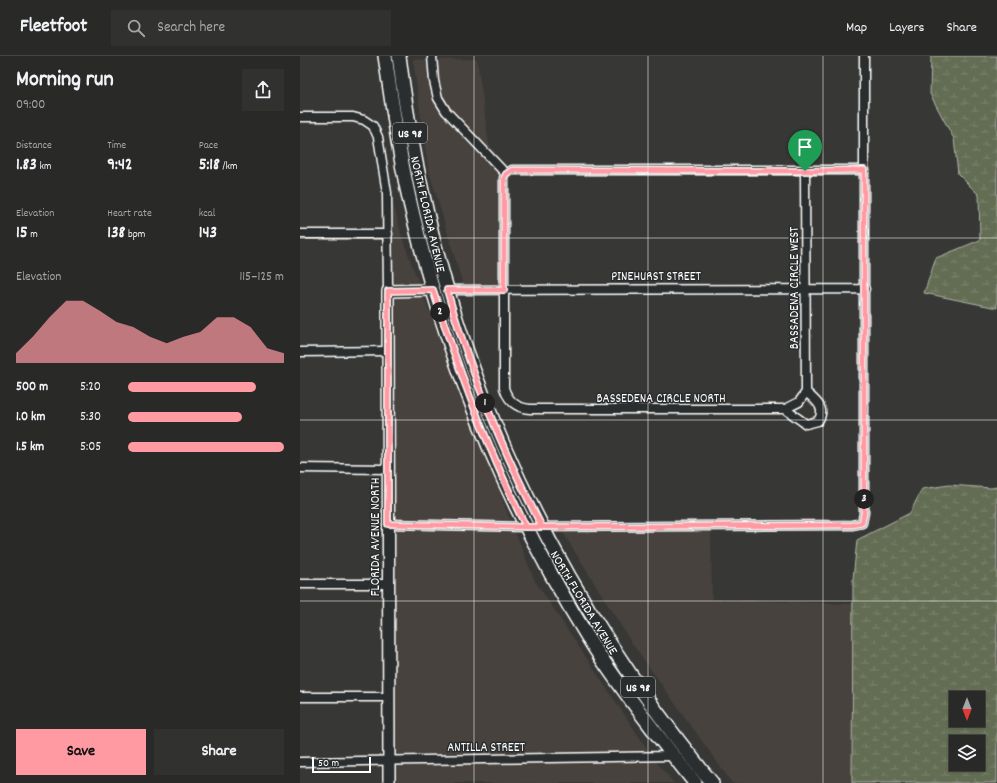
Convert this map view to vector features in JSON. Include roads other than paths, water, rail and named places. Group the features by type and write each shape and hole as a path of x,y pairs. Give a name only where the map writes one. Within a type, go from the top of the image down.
{"main road":[{"name":"NORTH FLORIDA AVENUE","path":"386,56 404,173 412,214 433,290 474,409 507,488 526,527 593,644 639,711 694,783"},
{"name":"NORTH FLORIDA AVENUE","path":"400,56 407,115 418,174 428,220 447,290 458,328 487,406 520,485 576,589 630,675 655,711 712,783"},
{"path":"639,711 648,713 704,783"}],"street":[{"path":"432,56 434,81 438,98 446,111 506,174"},
{"path":"388,524 542,527 845,525 862,523 864,513 865,289 864,56"},
{"path":"300,117 353,117 364,120 373,126 378,136 387,194 388,291 433,290"},
{"path":"504,290 504,178 506,174 512,170 864,170"},
{"name":"BASSADENA CIRCLE WEST","path":"805,171 806,392"},
{"path":"300,234 388,234"},
{"name":"PINEHURST STREET","path":"447,290 865,289"},
{"name":"BASSEDENA CIRCLE NORTH","path":"504,290 504,388 510,400 522,408 785,409 798,402 806,392"},
{"name":"FLORIDA AVENUE NORTH","path":"388,291 389,783"},
{"path":"300,352 389,351"},
{"path":"785,409 806,424 818,420 822,413 819,404 806,392"},
{"path":"300,468 388,469"},
{"path":"300,584 388,584"},
{"path":"300,697 388,697"},
{"name":"ANTILLA STREET","path":"300,762 381,762 389,759 646,758 673,756"}]}
